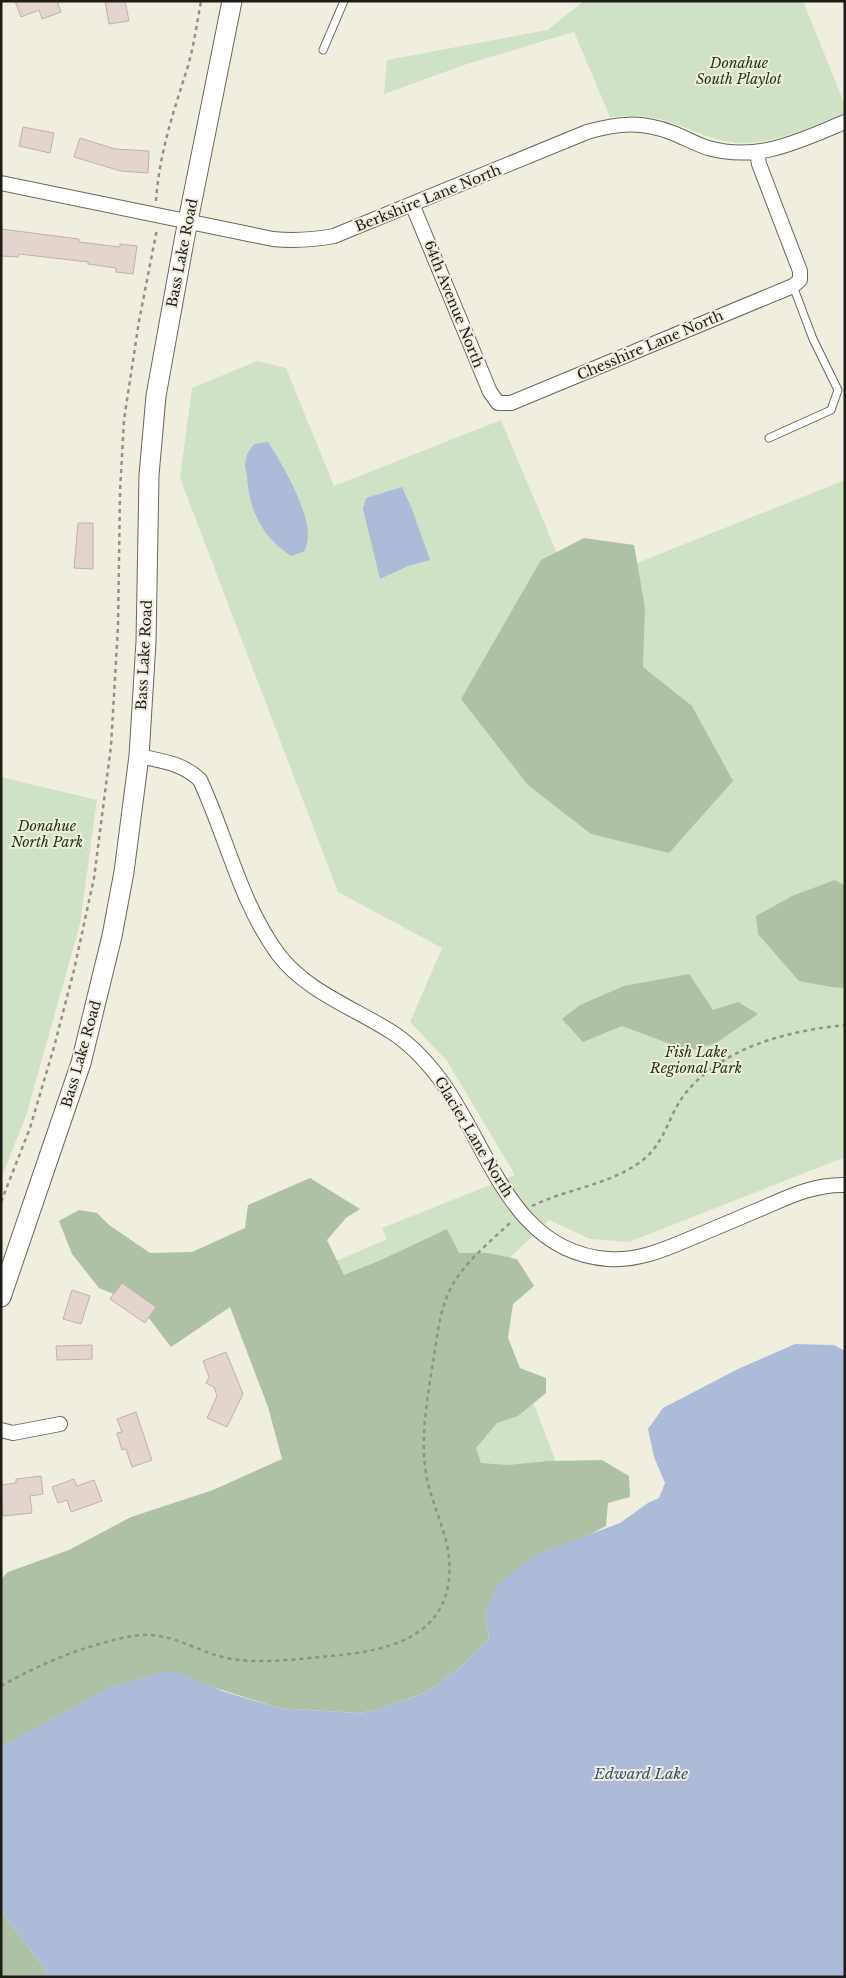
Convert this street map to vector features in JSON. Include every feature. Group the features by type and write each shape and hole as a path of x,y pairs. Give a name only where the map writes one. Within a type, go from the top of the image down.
{"main road":[{"name":"Bass Lake Road","path":"1,1297 81,1063 112,936 124,872 139,756 146,642 152,436 158,387 188,222 232,1"}],"street":[{"name":"Berkshire Lane North","path":"1,183 273,239 317,240 334,236 587,132 609,126 631,123 652,126 709,148 756,152 776,150 845,122"},
{"path":"756,152 800,270 796,282"},
{"name":"64th Avenue North","path":"412,204 490,392 498,403"},
{"name":"Chesshire Lane North","path":"498,403 511,403 796,282"},
{"name":"Glacier Lane North","path":"139,756 181,766 200,780 246,899 260,928 280,956 305,981 334,1000 392,1032 417,1053 439,1077 457,1104 506,1191 521,1213 544,1236 560,1246 586,1255 608,1259 632,1259 656,1253 795,1194 820,1186 845,1185"},
{"path":"1,1430 13,1434 60,1424"}],"lane":[{"path":"323,50 344,1"},
{"path":"769,438 831,410 838,390 813,339 796,282"}],"path":[{"path":"1,1202 24,1146 54,1047 74,970 94,878 110,746 118,627 120,492 124,420 156,237 158,183 169,123 188,64 201,1"},
{"path":"529,1207 612,1177 637,1164 650,1154 658,1144 684,1094 704,1074 725,1059 755,1045 790,1034 845,1025"},
{"path":"1,1686 62,1655 119,1638 135,1636 153,1635 169,1638 223,1657 257,1660 308,1658 356,1653 396,1644 418,1634 433,1619 445,1600 449,1575 449,1558 446,1543 426,1480 425,1462 426,1416 439,1318 449,1291 459,1275 485,1246 514,1219"}],"green space":[{"name":"Donahue South Playlot","path":"584,1 803,1 845,105 845,113 786,136 771,140 740,143 717,139 660,119 638,116 610,117 574,32 467,64 384,94 387,60 547,30"},
{"name":"Fish Lake Regional Park","path":"257,361 286,368 334,486 501,420 572,589 845,480 845,1157 629,1242 590,1239 549,1220 495,1272 498,1312 585,1537 1,1747 302,1464 238,1304 387,1239 382,1228 515,1175 447,1061 410,1022 442,948 338,892 180,478 192,388"},
{"path":"584,538 634,545 645,608 643,667 692,706 733,781 669,853 591,834 528,785 461,699 541,560"},
{"name":"Donahue North Park","path":"1,777 97,800 80,924 26,1116 1,1178"},
{"path":"835,880 845,886 845,988 799,981 758,934 756,916 792,896"},
{"path":"689,974 713,1010 738,1002 758,1014 716,1043 689,1051 622,1026 583,1042 562,1019 580,1005 624,986"},
{"path":"310,1178 360,1209 346,1218 327,1240 344,1275 447,1229 459,1253 488,1253 517,1259 534,1286 513,1304 508,1338 520,1368 546,1378 546,1393 518,1416 497,1423 476,1448 481,1463 507,1465 549,1461 602,1460 629,1476 630,1497 608,1503 606,1526 585,1537 535,1555 485,1613 489,1638 462,1666 427,1692 377,1710 358,1713 279,1708 165,1672 110,1687 1,1747 1,1579 8,1572 69,1550 131,1517 213,1490 282,1459 268,1407 230,1307 171,1347 138,1304 99,1288 72,1254 59,1221 79,1210 97,1213 109,1225 150,1253 192,1252 245,1228 248,1205"},
{"path":"1,1911 43,1967 47,1977 1,1977"}],"water":[{"path":"268,442 294,488 307,526 308,538 305,551 291,556 281,549 265,532 254,512 248,489 245,465 247,454 254,444"},
{"path":"402,487 430,560 408,566 380,579 363,509 366,498"},
{"name":"Edward Lake","path":"795,1344 834,1345 845,1351 845,1977 47,1977 43,1967 1,1911 1,1747 110,1687 165,1672 184,1674 222,1691 279,1708 358,1713 377,1710 427,1692 462,1666 489,1638 485,1613 497,1585 535,1555 620,1523 648,1503 659,1498 665,1483 654,1457 648,1429 663,1408 738,1369"}],"building":[{"path":"15,1 60,1 58,4 61,12 42,19 39,10 21,17"},
{"path":"105,1 125,1 129,21 109,24"},
{"path":"23,127 54,133 50,153 19,146"},
{"path":"80,138 115,149 149,151 148,173 121,171 74,157"},
{"path":"1,229 79,239 79,242 120,247 120,244 137,246 133,274 116,272 116,268 88,264 88,262 19,254 18,257 1,256"},
{"path":"78,523 93,523 93,569 74,568"},
{"path":"122,1283 156,1307 145,1323 110,1299"},
{"path":"72,1290 90,1296 81,1324 63,1319"},
{"path":"92,1345 92,1359 57,1360 56,1346"},
{"path":"226,1352 243,1394 227,1427 207,1418 217,1396 214,1387 206,1383 209,1377 203,1361"},
{"path":"136,1412 152,1460 132,1467 126,1449 122,1450 117,1433 122,1432 117,1419"},
{"path":"41,1476 43,1494 30,1496 32,1513 3,1516 1,1485 16,1483 16,1479"},
{"path":"74,1479 77,1486 94,1480 102,1501 71,1512 67,1500 58,1503 52,1487"}]}
